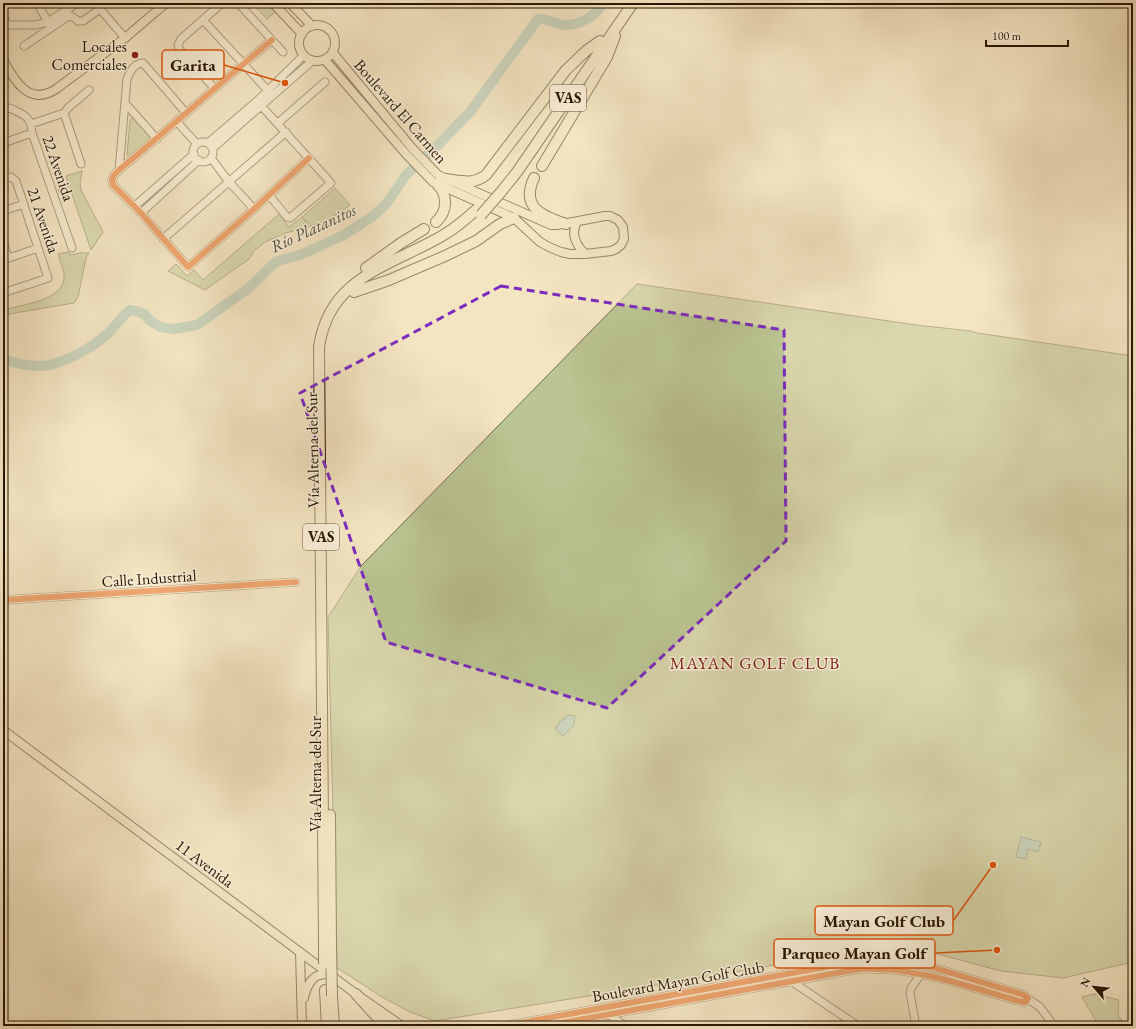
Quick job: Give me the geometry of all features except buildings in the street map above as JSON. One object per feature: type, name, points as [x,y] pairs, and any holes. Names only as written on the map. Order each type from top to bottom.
[{"type":"highway","name":"Vía Alterna del Sur","points":[[499,190],[512,168],[626,3]]},
{"type":"highway","name":"Vía Alterna del Sur","points":[[327,946],[325,348],[329,331],[336,314],[354,292],[381,273],[446,241],[478,212],[517,172],[633,3]]},
{"type":"highway","points":[[542,166],[607,57],[614,41],[617,27]]},
{"type":"highway","points":[[436,222],[443,214],[446,201],[441,182],[470,182],[479,180],[486,175],[566,70],[586,50],[600,40]]},
{"type":"highway","points":[[534,178],[530,186],[530,195],[536,210],[548,218],[566,224]]},
{"type":"highway","name":"Vía Alterna del Sur","points":[[335,1026],[330,995],[327,946],[319,347],[321,336],[327,320],[337,302],[362,277],[442,236],[478,212]]},
{"type":"highway","points":[[354,292],[389,280],[445,256],[476,241],[500,224],[514,218]]},
{"type":"highway","points":[[321,336],[323,322],[327,313],[337,295],[347,284],[401,242],[424,229]]},
{"type":"highway","points":[[356,994],[375,1015],[389,1022]]},
{"type":"highway","name":"Vía Alterna del Sur","points":[[326,1026],[326,1014],[330,995]]},
{"type":"main road","points":[[3,60],[13,78],[20,86],[33,94],[44,95],[56,89],[125,38],[166,3]]},
{"type":"main road","points":[[273,3],[302,34]]},
{"type":"main road","points":[[290,3],[312,26]]},
{"type":"main road","points":[[312,26],[323,26],[332,32],[336,42],[333,53],[325,60],[312,60],[304,56],[300,48],[300,38],[302,34],[312,26]]},
{"type":"main road","name":"Boulevard El Carmen","points":[[325,60],[409,151],[438,175],[441,182],[514,218],[536,239],[549,247],[570,254],[585,254],[610,251],[621,245],[625,233],[623,227],[618,220],[610,216],[557,226],[551,225],[441,182],[428,178],[409,151],[333,53]]},
{"type":"main road","points":[[577,222],[574,230],[575,240],[585,254]]},
{"type":"main road","name":"11 Avenida","points":[[3,730],[356,994]]},
{"type":"main road","points":[[300,952],[302,1026]]},
{"type":"main road","points":[[302,1008],[306,988],[312,980],[321,974],[332,976]]},
{"type":"main road","points":[[389,1022],[402,1026]]},
{"type":"street","points":[[37,3],[48,22]]},
{"type":"street","points":[[3,16],[8,25],[35,25],[48,22],[76,3]]},
{"type":"street","points":[[214,88],[178,47],[181,39],[222,3]]},
{"type":"street","points":[[238,3],[283,52]]},
{"type":"street","points":[[24,46],[70,16],[78,21],[83,21],[99,6],[125,38]]},
{"type":"street","points":[[203,20],[270,93]]},
{"type":"street","points":[[272,40],[119,170],[114,175],[112,180],[113,184],[135,206],[188,267],[254,209],[308,158]]},
{"type":"street","points":[[210,145],[270,93],[287,72],[304,56]]},
{"type":"street","points":[[270,93],[292,79],[312,60]]},
{"type":"street","points":[[119,170],[127,79],[130,70],[139,63],[143,63],[186,113]]},
{"type":"street","points":[[287,72],[292,79]]},
{"type":"street","points":[[278,123],[325,82]]},
{"type":"street","points":[[32,124],[64,113],[68,106],[89,90]]},
{"type":"street","points":[[125,102],[157,139]]},
{"type":"street","points":[[259,103],[331,183],[290,218],[287,217],[269,195]]},
{"type":"street","name":"22 Avenida","points":[[7,109],[29,118],[32,124],[32,133],[72,248]]},
{"type":"street","points":[[64,113],[81,164]]},
{"type":"street","points":[[177,122],[197,144]]},
{"type":"street","points":[[163,238],[286,132]]},
{"type":"street","points":[[3,143],[32,133]]},
{"type":"street","points":[[201,142],[210,145],[213,153],[211,158],[204,162],[195,158],[194,148],[197,144],[201,142]]},
{"type":"street","points":[[135,206],[194,154]]},
{"type":"street","points":[[211,158],[229,182],[254,209]]},
{"type":"street","points":[[141,213],[199,160]]},
{"type":"street","name":"21 Avenida","points":[[3,293],[48,278],[14,178],[5,178]]},
{"type":"street","points":[[3,211],[24,204]]},
{"type":"street","points":[[3,241],[6,259],[38,248]]},
{"type":"street","name":"Calle Industrial","points":[[3,600],[296,582]]},
{"type":"street","name":"Boulevard Mayan Golf Club","points":[[504,1026],[857,961],[899,961],[925,965],[1024,995],[1028,1000],[1022,1002],[921,974],[878,968],[858,970],[545,1026]]},
{"type":"street","points":[[916,1026],[910,994],[911,988],[921,974]]},
{"type":"street","points":[[792,982],[858,1026]]},
{"type":"street","points":[[1028,1000],[1040,1007],[1054,1026]]},
{"type":"street","points":[[609,1014],[625,1026]]},
{"type":"highlighted area","points":[[501,286],[784,330],[786,541],[607,708],[386,642],[300,393]]},
{"type":"green space","points":[[252,3],[270,3],[277,10],[267,19]]},
{"type":"green space","points":[[134,116],[152,139],[130,158],[127,155],[130,120]]},
{"type":"green space","points":[[82,171],[80,183],[81,190],[103,232],[91,250],[71,191],[60,194],[58,189],[69,185],[66,176]]},
{"type":"green space","points":[[335,188],[350,205],[324,222],[286,233],[265,242],[254,251],[249,259],[205,290],[168,271],[176,264],[187,276],[194,270],[203,280],[279,214],[289,227]]},
{"type":"green space","points":[[69,252],[70,255],[89,253],[86,258],[78,297],[74,303],[3,315],[3,310],[39,301],[56,292],[64,279],[58,254]]},
{"type":"green space","name":"MAYAN GOLF CLUB","points":[[637,284],[916,325],[971,331],[1133,356],[1133,962],[1063,978],[1001,971],[919,949],[878,944],[754,969],[435,1021],[410,1012],[382,997],[337,968],[328,617],[361,566]]},
{"type":"green space","points":[[1094,994],[1119,1000],[1119,1016],[1124,1022],[1133,1024],[1133,1026],[1099,1026],[1082,997]]},
{"type":"water","points":[[568,715],[575,716],[574,725],[563,736],[555,729],[560,721]]},
{"type":"water","points":[[1021,837],[1041,842],[1038,852],[1028,849],[1026,859],[1016,857]]},
{"type":"waterway","name":"Río Platanitos","points":[[3,360],[24,365],[37,366],[45,366],[63,361],[81,352],[108,334],[130,310],[144,314],[149,320],[160,327],[173,329],[197,325],[249,288],[278,261],[300,255],[344,235],[373,216],[387,203],[406,175],[470,112],[538,19],[565,25],[578,23],[590,17],[600,8],[603,3]]},
{"type":"cycle path","points":[[272,40],[119,170],[114,175],[112,180],[113,185],[141,213],[188,267],[309,158]]},
{"type":"cycle path","points":[[3,600],[296,582]]},
{"type":"cycle path","points":[[504,1026],[857,961],[899,961],[925,965],[1024,995],[1028,998],[1026,1002],[1022,1002],[962,984],[921,974],[880,969],[859,969],[545,1026]]},
{"type":"place","name":"Locales Comerciales","points":[[135,55]]},
{"type":"place","name":"Garita","points":[[285,83]]},
{"type":"place","name":"Mayan Golf Club","points":[[993,865]]},
{"type":"place","name":"Parqueo Mayan Golf","points":[[997,950]]},
{"type":"district","name":"MAYAN GOLF CLUB","points":[[755,663]]}]
